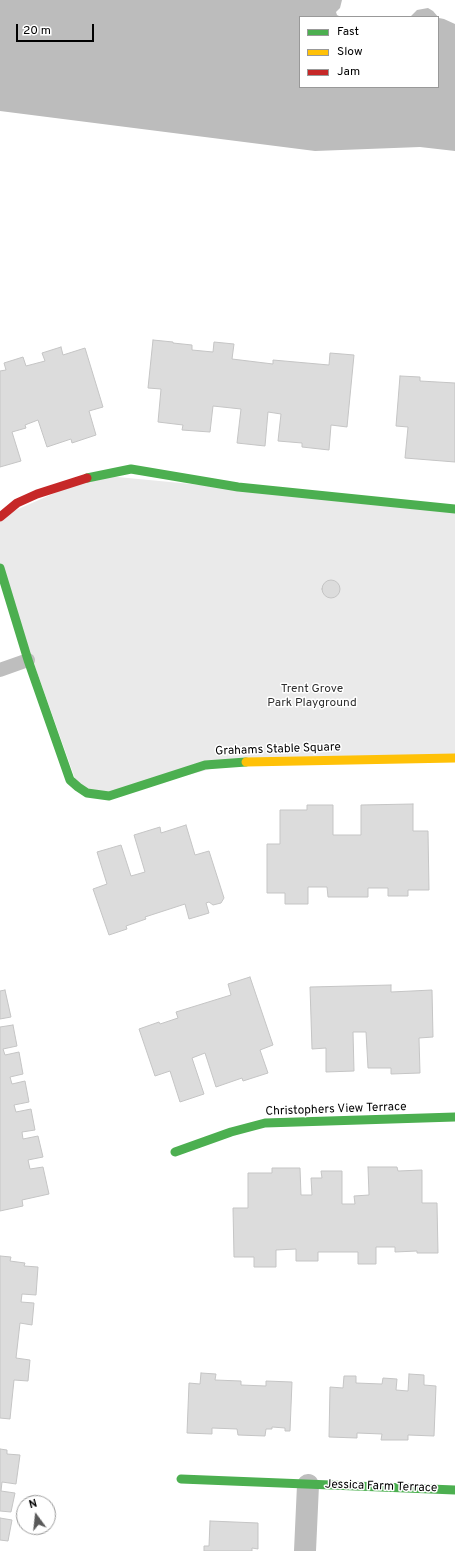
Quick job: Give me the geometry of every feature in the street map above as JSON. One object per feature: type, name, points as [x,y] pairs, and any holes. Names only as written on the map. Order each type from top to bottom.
[{"type":"street","points":[[0,517],[17,504],[37,494],[96,475],[131,469],[238,486],[455,509]]},
{"type":"street","name":"Grahams Stable Square","points":[[0,568],[28,660],[70,780],[87,793],[110,796],[204,765],[230,762],[455,758]]},
{"type":"street","name":"Christophers View Terrace","points":[[175,1152],[231,1132],[265,1123],[455,1117]]},
{"type":"street","name":"Jessica Farm Terrace","points":[[180,1479],[455,1490]]},
{"type":"street","name":"Jessica Farm Terrace","points":[[305,1551],[308,1485]]},
{"type":"lane","points":[[0,670],[28,660]]},
{"type":"green space","name":"Trent Grove Park Playground","points":[[96,475],[455,509],[455,758],[237,762],[109,796],[78,787],[0,568],[0,517]]},
{"type":"shaded area","points":[[0,0],[342,0],[340,8],[336,12],[339,16],[299,16],[299,88],[439,88],[439,18],[455,24],[455,151],[420,147],[315,151],[0,111]]},
{"type":"shaded area","points":[[428,8],[437,16],[411,16],[417,10]]},
{"type":"building","points":[[153,340],[192,345],[192,350],[213,352],[214,342],[234,344],[232,359],[273,364],[273,360],[329,365],[330,353],[354,355],[347,427],[331,425],[329,450],[302,447],[302,443],[278,441],[281,414],[268,412],[265,446],[237,443],[241,409],[213,406],[210,432],[182,430],[183,425],[158,422],[161,389],[148,388]]},
{"type":"building","points":[[61,347],[63,355],[85,348],[103,407],[89,411],[96,435],[72,443],[71,439],[47,447],[38,420],[25,425],[26,428],[12,432],[21,461],[0,467],[0,371],[6,370],[4,363],[23,357],[26,366],[45,361],[42,353]]},
{"type":"building","points":[[400,376],[420,377],[420,381],[455,383],[455,462],[405,458],[408,427],[396,426]]},
{"type":"building","points":[[331,580],[337,583],[340,589],[337,595],[331,598],[325,595],[322,589],[325,583]]},
{"type":"building","points":[[413,804],[413,831],[428,831],[429,890],[408,890],[408,896],[388,896],[388,888],[368,888],[368,897],[328,897],[327,887],[308,887],[308,904],[285,904],[285,893],[267,893],[267,844],[280,844],[280,810],[307,810],[307,805],[333,805],[333,835],[361,835],[361,805]]},
{"type":"building","points":[[186,825],[195,855],[209,851],[224,898],[221,903],[213,905],[209,902],[206,903],[209,913],[189,919],[185,904],[145,917],[146,919],[126,926],[127,929],[109,935],[93,889],[107,884],[97,852],[121,845],[131,876],[145,872],[134,835],[160,827],[161,833]]},
{"type":"building","points":[[250,977],[273,1045],[260,1050],[268,1073],[243,1081],[242,1078],[216,1087],[205,1053],[192,1058],[204,1094],[180,1102],[170,1071],[155,1076],[139,1029],[159,1022],[160,1024],[178,1018],[176,1012],[231,995],[228,984]]},
{"type":"building","points":[[391,985],[391,992],[432,990],[433,1037],[419,1038],[420,1073],[391,1074],[391,1068],[368,1068],[366,1032],[353,1032],[354,1071],[326,1072],[326,1048],[312,1049],[310,987]]},
{"type":"building","points":[[5,990],[11,1017],[0,1019],[0,991]]},
{"type":"building","points":[[13,1025],[17,1046],[3,1049],[5,1055],[19,1052],[23,1074],[10,1077],[12,1084],[25,1081],[29,1102],[14,1105],[16,1112],[31,1109],[35,1130],[22,1132],[23,1139],[38,1136],[43,1157],[28,1160],[30,1169],[43,1167],[49,1194],[22,1200],[23,1206],[0,1211],[0,1027]]},
{"type":"building","points":[[368,1167],[397,1167],[398,1171],[422,1170],[422,1203],[437,1203],[438,1253],[417,1253],[417,1251],[395,1252],[395,1247],[376,1247],[376,1264],[358,1264],[358,1252],[318,1252],[318,1261],[296,1261],[296,1249],[276,1250],[276,1267],[254,1267],[254,1257],[234,1257],[233,1208],[248,1208],[248,1173],[272,1173],[272,1168],[300,1168],[301,1195],[312,1195],[311,1178],[322,1178],[321,1171],[342,1171],[342,1204],[355,1204],[354,1196],[369,1195]]},
{"type":"building","points":[[0,1256],[11,1257],[10,1261],[25,1263],[24,1266],[38,1267],[36,1295],[22,1294],[21,1302],[34,1303],[32,1325],[20,1323],[16,1358],[30,1360],[28,1381],[14,1380],[10,1419],[0,1418]]},
{"type":"building","points":[[201,1373],[216,1374],[215,1380],[241,1381],[241,1385],[266,1386],[266,1381],[292,1382],[290,1431],[285,1431],[285,1428],[272,1427],[272,1429],[266,1429],[265,1436],[238,1435],[237,1429],[212,1428],[212,1434],[187,1433],[189,1383],[200,1384]]},
{"type":"building","points":[[409,1374],[424,1375],[424,1385],[436,1386],[434,1436],[408,1435],[408,1440],[381,1440],[382,1434],[357,1433],[357,1438],[329,1437],[330,1387],[343,1388],[344,1376],[356,1376],[356,1383],[382,1384],[383,1378],[397,1379],[396,1390],[408,1391]]},
{"type":"building","points":[[0,1449],[7,1450],[7,1454],[20,1455],[16,1484],[2,1482],[1,1491],[15,1493],[11,1512],[0,1511]]},
{"type":"building","points":[[0,1518],[12,1520],[8,1541],[0,1540]]},
{"type":"building","points":[[210,1521],[258,1523],[258,1549],[252,1548],[252,1551],[204,1551],[204,1546],[209,1546]]},
{"type":"traffic: fast","points":[[87,478],[131,469],[238,487],[455,509]]},
{"type":"traffic: fast","points":[[0,568],[28,660],[70,780],[78,787],[87,793],[109,796],[205,765],[246,762]]},
{"type":"traffic: fast","points":[[175,1152],[231,1132],[265,1123],[455,1117]]},
{"type":"traffic: fast","points":[[181,1479],[455,1490]]},
{"type":"traffic: slow","points":[[246,762],[455,758]]},
{"type":"traffic: jam","points":[[0,517],[17,503],[37,494],[87,478]]}]
